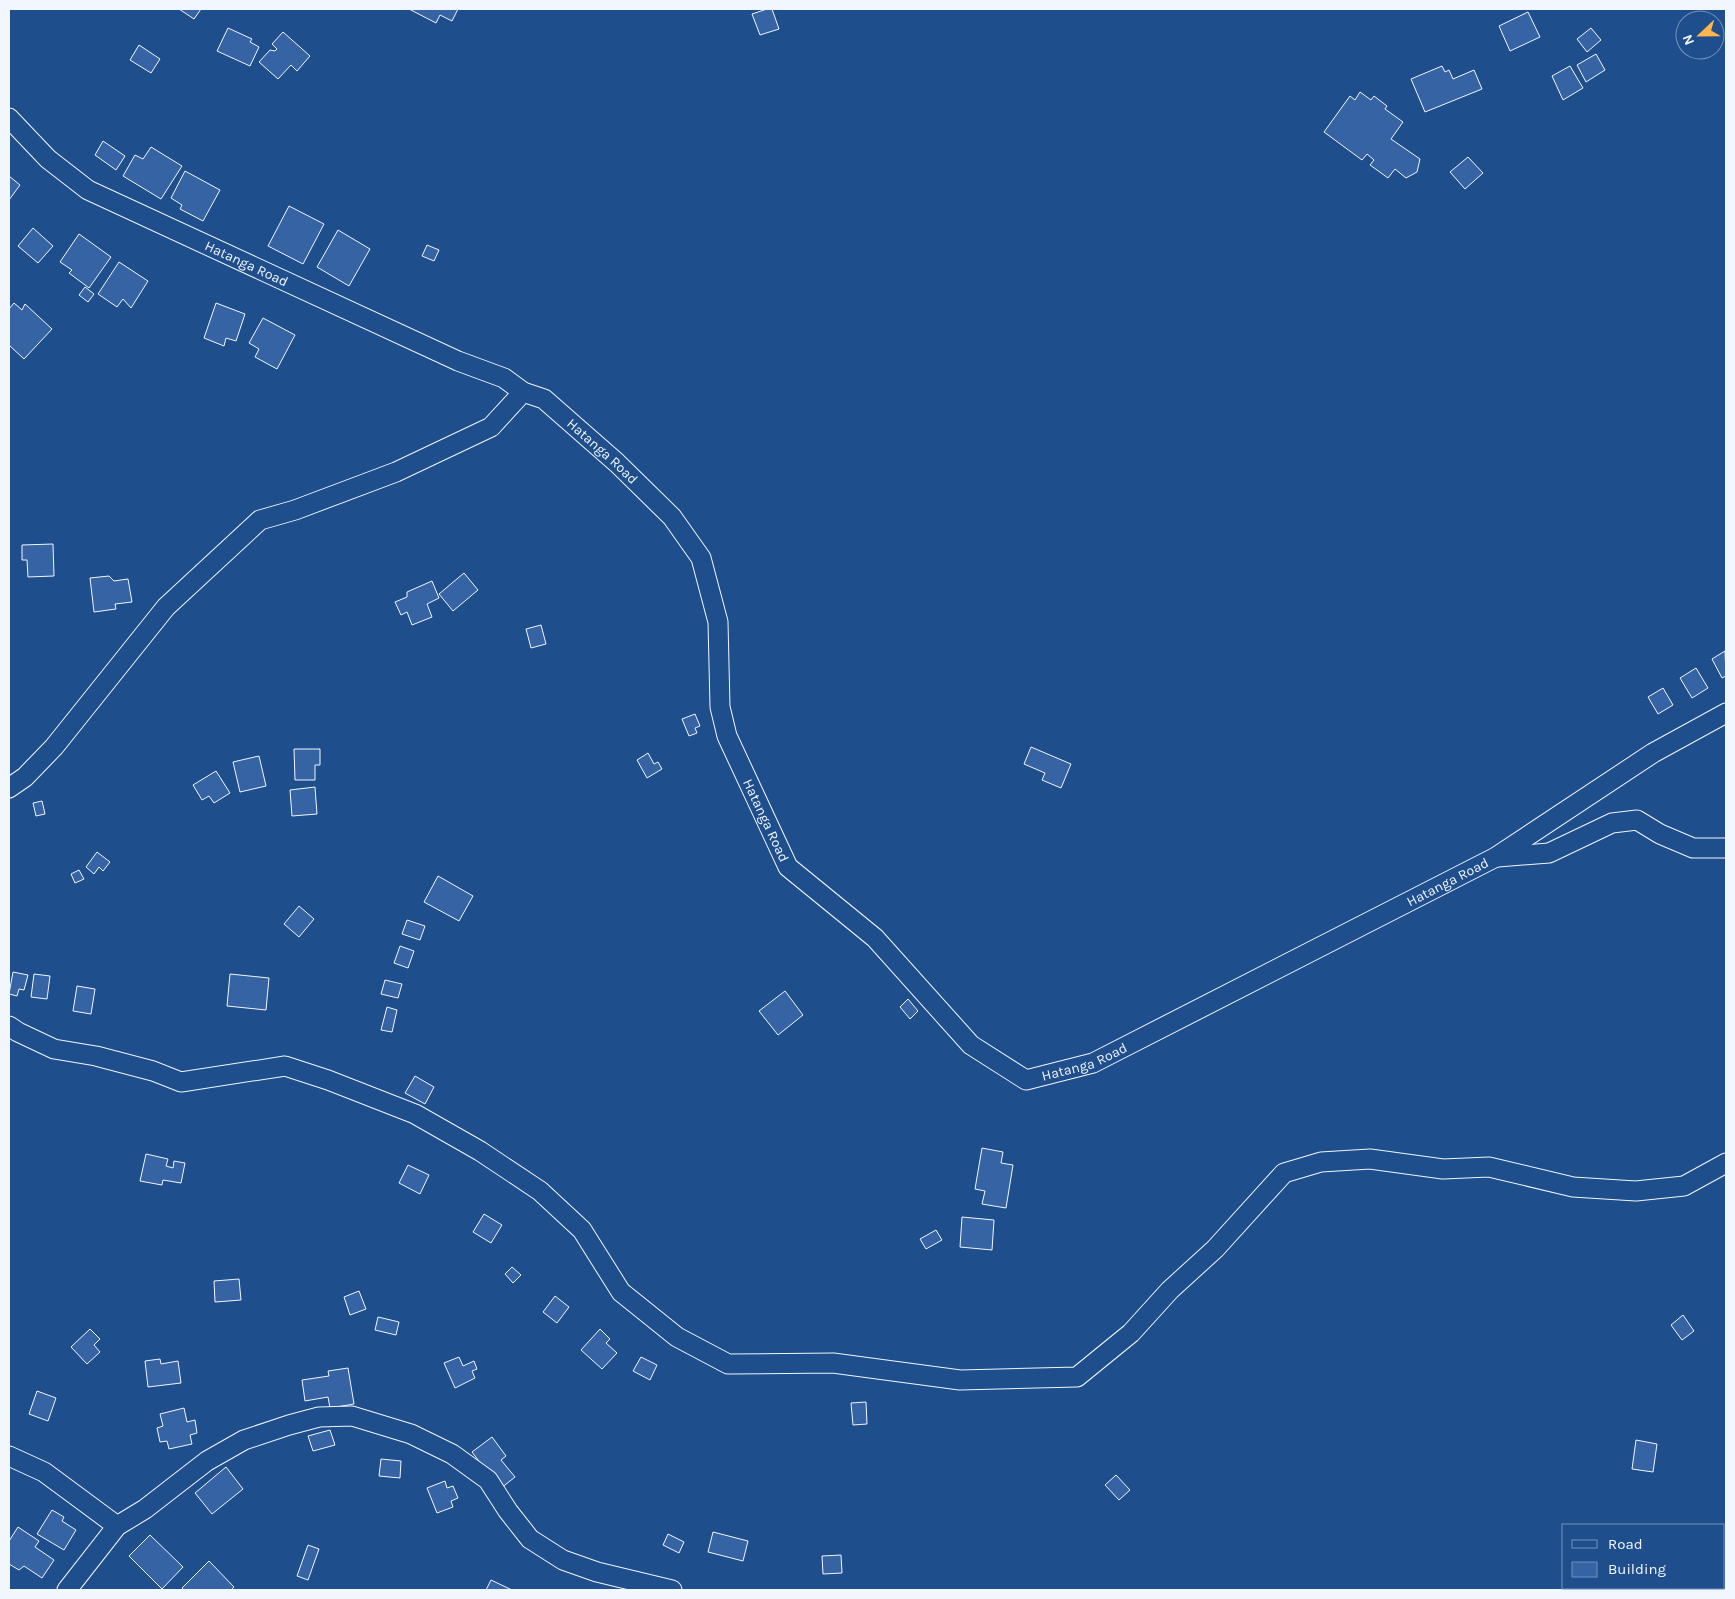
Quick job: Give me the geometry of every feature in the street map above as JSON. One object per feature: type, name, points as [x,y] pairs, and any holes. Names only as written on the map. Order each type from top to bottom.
[{"type":"street","name":"Hatanga Road","points":[[9,118],[48,159],[88,190],[441,353],[504,378],[523,392],[544,398],[618,463],[672,517],[701,558],[718,622],[720,707],[727,736],[788,867],[875,938],[971,1045],[1026,1080],[1093,1062],[1496,857],[1653,753],[1726,713]]},
{"type":"street","points":[[9,788],[54,747],[166,607],[260,520],[295,510],[396,472],[491,427],[523,392]]},
{"type":"street","points":[[1496,857],[1549,853],[1612,823],[1636,820],[1660,834],[1693,848],[1726,848]]},
{"type":"street","points":[[9,1026],[54,1049],[96,1056],[181,1082],[285,1066],[328,1080],[415,1114],[480,1151],[540,1190],[582,1230],[621,1292],[677,1337],[728,1364],[833,1363],[960,1380],[1077,1378],[1131,1333],[1170,1290],[1215,1249],[1284,1173],[1320,1162],[1370,1159],[1443,1169],[1489,1167],[1573,1187],[1636,1191],[1684,1186],[1726,1163]]},
{"type":"street","points":[[67,1590],[118,1526],[145,1509],[207,1462],[244,1440],[318,1417],[352,1416],[411,1434],[452,1454],[488,1480],[508,1511],[530,1539],[563,1560],[597,1572],[672,1590]]},
{"type":"street","points":[[9,1456],[44,1472],[118,1526]]},
{"type":"building","points":[[179,9],[201,9],[194,19]]},
{"type":"building","points":[[409,9],[458,9],[452,21],[440,15],[436,23]]},
{"type":"building","points":[[772,9],[779,29],[760,35],[752,14]]},
{"type":"building","points":[[1528,12],[1540,37],[1510,51],[1499,26]]},
{"type":"building","points":[[228,28],[252,39],[250,42],[259,47],[250,66],[217,51]]},
{"type":"building","points":[[1591,28],[1601,40],[1587,52],[1577,39]]},
{"type":"building","points":[[283,32],[310,56],[297,71],[291,65],[278,79],[259,62],[270,50],[275,51],[277,49],[272,44]]},
{"type":"building","points":[[139,45],[160,59],[151,73],[130,60]]},
{"type":"building","points":[[1596,54],[1605,70],[1586,82],[1577,65]]},
{"type":"building","points":[[1442,66],[1445,72],[1449,70],[1453,79],[1474,70],[1482,89],[1425,112],[1411,79]]},
{"type":"building","points":[[1570,66],[1583,88],[1563,100],[1552,76]]},
{"type":"building","points":[[1360,92],[1371,100],[1374,96],[1387,106],[1385,109],[1403,122],[1391,139],[1420,159],[1417,172],[1406,178],[1395,169],[1388,178],[1370,165],[1374,160],[1367,154],[1362,160],[1324,132],[1350,96],[1355,100]]},
{"type":"building","points":[[103,141],[125,156],[116,170],[95,155]]},
{"type":"building","points":[[151,147],[182,166],[161,199],[123,176],[135,155],[143,159]]},
{"type":"building","points":[[1468,157],[1483,173],[1465,189],[1450,172]]},
{"type":"building","points":[[185,171],[220,190],[203,221],[180,209],[182,205],[171,198]]},
{"type":"building","points":[[9,176],[20,185],[9,200]]},
{"type":"building","points":[[289,206],[324,224],[303,264],[268,246]]},
{"type":"building","points":[[33,228],[53,246],[38,263],[18,246]]},
{"type":"building","points":[[338,230],[370,249],[349,286],[317,267]]},
{"type":"building","points":[[79,234],[111,257],[89,288],[69,273],[72,270],[60,262]]},
{"type":"building","points":[[427,245],[439,250],[434,261],[422,256]]},
{"type":"building","points":[[119,262],[148,281],[131,308],[123,299],[117,307],[98,294]]},
{"type":"building","points":[[85,287],[94,294],[88,302],[79,295]]},
{"type":"building","points":[[14,303],[22,310],[25,304],[52,329],[24,359],[9,345],[9,309]]},
{"type":"building","points":[[216,303],[245,314],[236,341],[226,338],[224,346],[204,338]]},
{"type":"building","points":[[263,318],[295,335],[277,369],[255,357],[259,349],[249,343]]},
{"type":"building","points":[[53,544],[54,576],[28,577],[27,560],[22,560],[22,545]]},
{"type":"building","points":[[464,573],[478,590],[453,611],[439,594]]},
{"type":"building","points":[[109,576],[114,581],[128,579],[132,602],[115,604],[116,609],[94,612],[90,578]]},
{"type":"building","points":[[432,581],[439,598],[427,604],[432,617],[412,625],[407,612],[401,615],[395,602],[407,597],[407,592]]},
{"type":"building","points":[[541,625],[546,644],[531,648],[526,629]]},
{"type":"building","points":[[1725,651],[1726,676],[1722,678],[1712,659]]},
{"type":"building","points":[[1696,668],[1708,688],[1692,698],[1680,678]]},
{"type":"building","points":[[1663,688],[1673,705],[1658,714],[1648,697]]},
{"type":"building","points":[[695,714],[700,726],[695,728],[697,733],[689,736],[682,719]]},
{"type":"building","points":[[1031,747],[1071,764],[1061,788],[1042,780],[1045,773],[1024,764]]},
{"type":"building","points":[[294,749],[320,749],[320,765],[315,765],[315,780],[295,780]]},
{"type":"building","points":[[648,753],[654,764],[658,762],[662,769],[647,778],[637,760]]},
{"type":"building","points":[[259,756],[266,786],[240,792],[233,762]]},
{"type":"building","points":[[216,771],[230,793],[214,803],[209,796],[202,800],[193,785]]},
{"type":"building","points":[[315,787],[317,814],[292,816],[290,790]]},
{"type":"building","points":[[42,801],[45,814],[36,816],[33,803]]},
{"type":"building","points":[[97,852],[110,862],[103,871],[99,867],[94,874],[86,867]]},
{"type":"building","points":[[79,870],[84,879],[75,883],[71,874]]},
{"type":"building","points":[[438,876],[473,896],[459,921],[424,902]]},
{"type":"building","points":[[299,906],[314,919],[299,937],[284,924]]},
{"type":"building","points":[[407,920],[425,926],[420,940],[402,934]]},
{"type":"building","points":[[400,946],[414,951],[408,968],[394,963]]},
{"type":"building","points":[[13,972],[28,975],[24,990],[19,989],[17,996],[9,994]]},
{"type":"building","points":[[34,974],[50,976],[47,999],[31,997]]},
{"type":"building","points":[[230,974],[269,978],[266,1010],[227,1006]]},
{"type":"building","points":[[385,980],[402,984],[398,998],[381,994]]},
{"type":"building","points":[[77,986],[95,989],[91,1014],[73,1011]]},
{"type":"building","points":[[785,991],[803,1015],[778,1035],[759,1011]]},
{"type":"building","points":[[908,999],[918,1011],[910,1019],[900,1007]]},
{"type":"building","points":[[387,1007],[397,1010],[392,1032],[381,1030]]},
{"type":"building","points":[[415,1076],[434,1087],[425,1104],[405,1093]]},
{"type":"building","points":[[982,1148],[1003,1152],[1001,1163],[1013,1165],[1006,1208],[982,1204],[985,1191],[975,1189]]},
{"type":"building","points":[[146,1154],[168,1159],[166,1166],[173,1168],[174,1161],[185,1163],[181,1183],[163,1180],[162,1185],[140,1181]]},
{"type":"building","points":[[408,1165],[429,1175],[420,1194],[399,1183]]},
{"type":"building","points":[[484,1214],[502,1225],[491,1243],[473,1232]]},
{"type":"building","points":[[962,1217],[994,1220],[992,1250],[960,1247]]},
{"type":"building","points":[[936,1230],[942,1240],[926,1249],[920,1239]]},
{"type":"building","points":[[512,1267],[521,1275],[513,1283],[505,1274]]},
{"type":"building","points":[[239,1279],[241,1300],[215,1302],[214,1281]]},
{"type":"building","points":[[359,1291],[366,1309],[350,1315],[344,1297]]},
{"type":"building","points":[[555,1296],[569,1307],[557,1323],[543,1312]]},
{"type":"building","points":[[1683,1315],[1694,1331],[1682,1340],[1671,1325]]},
{"type":"building","points":[[378,1317],[399,1322],[396,1335],[375,1330]]},
{"type":"building","points":[[90,1329],[100,1339],[94,1345],[100,1352],[87,1364],[71,1347]]},
{"type":"building","points":[[600,1329],[610,1339],[606,1343],[617,1353],[602,1369],[581,1350]]},
{"type":"building","points":[[459,1357],[463,1366],[474,1361],[477,1369],[472,1371],[475,1378],[455,1388],[444,1363]]},
{"type":"building","points":[[641,1357],[657,1365],[650,1380],[633,1371]]},
{"type":"building","points":[[160,1359],[161,1364],[178,1361],[181,1383],[148,1387],[145,1361]]},
{"type":"building","points":[[348,1368],[354,1404],[330,1408],[328,1397],[305,1401],[302,1380],[329,1376],[328,1371]]},
{"type":"building","points":[[37,1391],[56,1398],[48,1421],[29,1414]]},
{"type":"building","points":[[866,1402],[867,1424],[853,1425],[851,1403]]},
{"type":"building","points":[[184,1408],[187,1422],[195,1420],[197,1433],[190,1435],[192,1444],[169,1449],[167,1441],[160,1442],[157,1428],[163,1426],[160,1414]]},
{"type":"building","points":[[330,1430],[335,1445],[313,1451],[308,1436]]},
{"type":"building","points":[[492,1437],[506,1456],[501,1460],[515,1477],[500,1489],[472,1452]]},
{"type":"building","points":[[1636,1440],[1657,1444],[1653,1472],[1632,1469]]},
{"type":"building","points":[[381,1459],[401,1461],[400,1478],[379,1476]]},
{"type":"building","points":[[226,1467],[243,1489],[212,1514],[195,1493]]},
{"type":"building","points":[[1116,1475],[1130,1490],[1119,1500],[1105,1485]]},
{"type":"building","points":[[445,1481],[447,1488],[453,1486],[458,1498],[451,1501],[453,1507],[437,1513],[427,1488]]},
{"type":"building","points":[[52,1510],[64,1517],[62,1521],[76,1530],[64,1550],[37,1534]]},
{"type":"building","points":[[18,1527],[39,1541],[35,1547],[54,1560],[42,1578],[24,1566],[19,1570],[9,1564],[9,1541]]},
{"type":"building","points":[[713,1532],[748,1541],[743,1561],[708,1552]]},
{"type":"building","points":[[668,1534],[684,1542],[679,1553],[663,1545]]},
{"type":"building","points":[[150,1535],[183,1567],[162,1589],[129,1556]]},
{"type":"building","points":[[308,1545],[319,1549],[308,1580],[297,1576]]},
{"type":"building","points":[[841,1555],[842,1573],[823,1574],[822,1556]]},
{"type":"building","points":[[209,1561],[234,1587],[231,1590],[184,1590],[182,1588]]},
{"type":"building","points":[[491,1580],[512,1590],[486,1590]]}]
